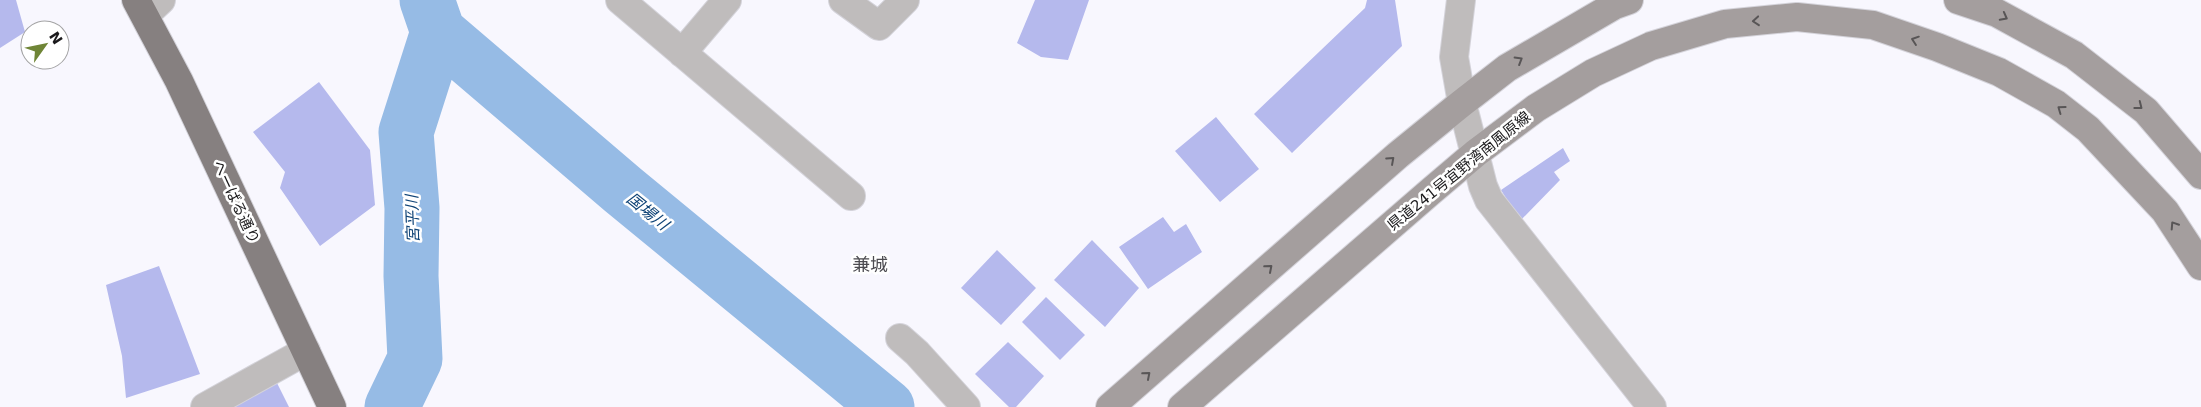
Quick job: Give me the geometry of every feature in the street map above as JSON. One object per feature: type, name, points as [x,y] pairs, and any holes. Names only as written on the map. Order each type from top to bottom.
[{"type":"highway","name":"へーばる通り","points":[[147,5],[179,81],[332,407]]},
{"type":"main road","points":[[1110,407],[1398,155],[1462,103],[1507,68],[1615,5],[1629,0]]},
{"type":"main road","points":[[1958,0],[1998,13],[2074,55],[2146,111],[2201,175]]},
{"type":"main road","name":"県道241号宜野湾南風原線","points":[[1182,407],[1476,154],[1536,108],[1593,74],[1650,46],[1725,24],[1797,18],[1872,25],[1938,47],[1999,72],[2056,104],[2088,129],[2165,211],[2201,266]]},
{"type":"street","points":[[620,0],[851,196]]},
{"type":"street","points":[[682,53],[727,0]]},
{"type":"street","points":[[843,0],[879,26],[905,0]]},
{"type":"street","points":[[1461,0],[1454,57],[1462,103],[1483,186],[1489,200],[1652,407]]},
{"type":"street","points":[[900,338],[917,353],[966,407]]},
{"type":"street","points":[[205,407],[306,352]]},
{"type":"building","points":[[0,0],[16,0],[22,20],[20,20],[20,35],[0,48]]},
{"type":"building","points":[[1035,0],[1089,0],[1068,60],[1041,57],[1017,43]]},
{"type":"building","points":[[1367,0],[1395,0],[1402,46],[1292,153],[1254,114],[1365,8]]},
{"type":"building","points":[[319,82],[370,150],[375,205],[320,246],[280,188],[285,172],[253,132]]},
{"type":"building","points":[[1216,117],[1259,169],[1220,202],[1175,151]]},
{"type":"building","points":[[1563,148],[1570,161],[1554,172],[1560,180],[1520,221],[1501,190]]},
{"type":"building","points":[[1163,217],[1174,232],[1186,224],[1202,252],[1148,289],[1119,247]]},
{"type":"building","points":[[1092,240],[1139,288],[1105,327],[1054,280]]},
{"type":"building","points":[[997,250],[1036,288],[1001,325],[961,288]]},
{"type":"building","points":[[159,266],[200,374],[126,398],[122,356],[106,285]]},
{"type":"building","points":[[1046,297],[1085,335],[1060,360],[1022,322]]},
{"type":"building","points":[[1008,342],[1044,376],[1016,407],[1009,407],[975,374]]},
{"type":"building","points":[[275,379],[289,407],[233,407]]},
{"type":"waterway","name":"国場川","points":[[427,0],[438,32],[623,190],[887,407]]},
{"type":"waterway","name":"宮平川","points":[[392,407],[415,359],[411,276],[412,208],[406,132],[438,32]]},
{"type":"district","name":"兼城","points":[[870,265]]}]
